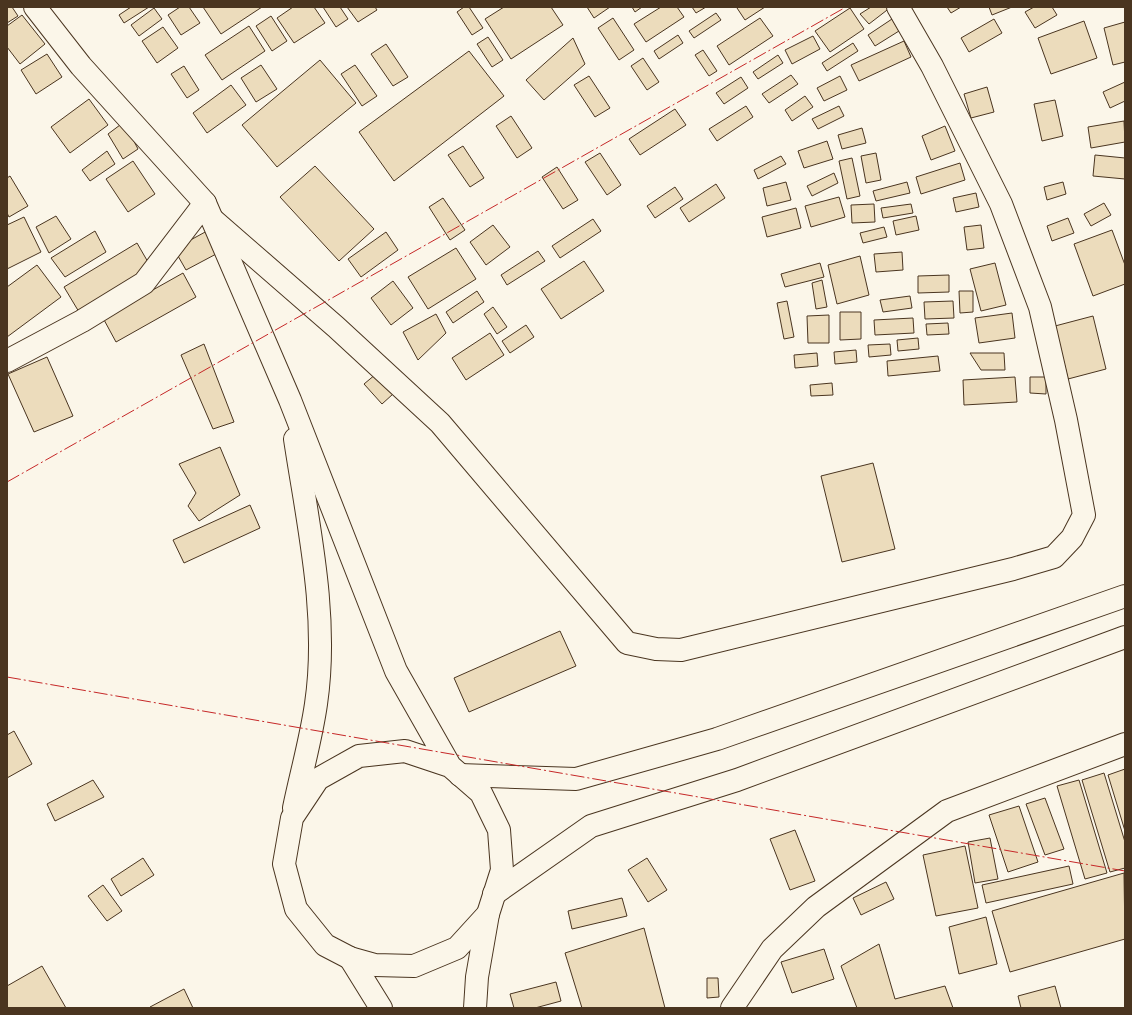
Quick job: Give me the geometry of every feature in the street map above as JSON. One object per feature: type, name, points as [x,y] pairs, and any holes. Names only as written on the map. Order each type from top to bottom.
[{"type":"main road","points":[[34,7],[81,66],[209,211],[440,423],[627,643],[656,649],[681,650],[1013,570],[1054,556],[1072,538],[1084,515],[1066,420],[1040,307],[1001,204],[932,66],[898,7]]},
{"type":"main road","points":[[7,361],[82,321],[144,283],[209,211]]},
{"type":"main road","points":[[209,211],[290,400],[396,671],[455,771],[480,793],[499,830],[502,870],[491,904],[477,976],[474,1008]]},
{"type":"main road","points":[[290,400],[317,585],[320,648],[316,704],[284,864],[296,909],[325,945],[350,958],[375,965],[414,966],[457,948],[491,904],[591,826],[737,780],[1125,637]]},
{"type":"main road","points":[[292,818],[318,780],[359,756],[405,751],[455,771],[576,779],[717,739],[1125,596]]},
{"type":"main road","points":[[732,1008],[772,949],[816,906],[947,811],[1125,744]]},
{"type":"main road","points":[[350,958],[381,1008]]},
{"type":"building","points":[[7,7],[12,7],[18,16],[7,23]]},
{"type":"building","points":[[131,7],[149,7],[124,23],[119,15]]},
{"type":"building","points":[[180,7],[189,7],[200,23],[181,35],[168,15]]},
{"type":"building","points":[[203,7],[262,7],[221,34]]},
{"type":"building","points":[[293,7],[314,7],[325,23],[294,43],[277,18]]},
{"type":"building","points":[[323,7],[340,7],[348,19],[336,27]]},
{"type":"building","points":[[347,7],[375,7],[377,10],[358,22]]},
{"type":"building","points":[[464,7],[469,7],[483,28],[472,35],[457,12]]},
{"type":"building","points":[[504,7],[551,7],[563,25],[511,59],[485,19]]},
{"type":"building","points":[[587,7],[610,7],[594,18]]},
{"type":"building","points":[[632,7],[642,7],[635,12]]},
{"type":"building","points":[[661,7],[677,7],[684,17],[646,42],[634,24]]},
{"type":"building","points":[[692,7],[706,7],[696,13]]},
{"type":"building","points":[[765,7],[745,20],[737,8]]},
{"type":"building","points":[[871,7],[891,7],[869,24],[860,14]]},
{"type":"building","points":[[947,7],[961,7],[951,13]]},
{"type":"building","points":[[989,7],[1012,7],[992,15]]},
{"type":"building","points":[[1034,7],[1052,7],[1057,15],[1035,28],[1025,12]]},
{"type":"building","points":[[154,8],[162,19],[139,36],[131,25]]},
{"type":"building","points":[[850,8],[864,29],[830,52],[815,31]]},
{"type":"building","points":[[716,13],[721,20],[694,38],[689,31]]},
{"type":"building","points":[[22,15],[45,44],[20,64],[7,47],[7,26]]},
{"type":"building","points":[[271,16],[287,41],[272,51],[256,26]]},
{"type":"building","points":[[613,18],[634,50],[619,60],[598,28]]},
{"type":"building","points":[[760,18],[773,36],[729,65],[717,46]]},
{"type":"building","points":[[892,19],[899,31],[875,46],[868,35]]},
{"type":"building","points":[[994,19],[1002,33],[969,52],[961,38]]},
{"type":"building","points":[[1084,21],[1097,58],[1051,74],[1038,38]]},
{"type":"building","points":[[1125,22],[1125,62],[1113,65],[1104,28]]},
{"type":"building","points":[[249,26],[265,51],[222,80],[205,55]]},
{"type":"building","points":[[163,27],[178,48],[157,63],[142,41]]},
{"type":"building","points":[[678,35],[683,43],[659,59],[654,51]]},
{"type":"building","points":[[813,36],[820,49],[792,64],[785,50]]},
{"type":"building","points":[[488,37],[503,60],[492,67],[477,44]]},
{"type":"building","points":[[573,38],[585,64],[544,100],[526,80]]},
{"type":"building","points":[[904,41],[911,57],[859,81],[851,65]]},
{"type":"building","points":[[853,43],[858,51],[827,71],[822,63]]},
{"type":"building","points":[[386,44],[408,77],[393,86],[371,54]]},
{"type":"building","points":[[703,50],[717,71],[709,76],[695,55]]},
{"type":"building","points":[[469,51],[504,96],[394,181],[359,132]]},
{"type":"building","points":[[47,54],[62,77],[36,94],[21,70]]},
{"type":"building","points":[[778,55],[783,63],[758,79],[753,72]]},
{"type":"building","points":[[643,58],[659,82],[647,90],[631,66]]},
{"type":"building","points":[[320,60],[356,103],[277,167],[242,125]]},
{"type":"building","points":[[261,65],[277,89],[256,102],[241,78]]},
{"type":"building","points":[[355,65],[377,96],[362,106],[341,74]]},
{"type":"building","points":[[184,66],[199,90],[187,98],[171,74]]},
{"type":"building","points":[[791,75],[798,84],[769,103],[762,94]]},
{"type":"building","points":[[589,76],[610,108],[595,117],[574,85]]},
{"type":"building","points":[[840,76],[847,90],[824,101],[817,88]]},
{"type":"building","points":[[741,77],[748,88],[724,104],[716,93]]},
{"type":"building","points":[[1125,82],[1125,101],[1110,108],[1103,92]]},
{"type":"building","points":[[231,85],[246,105],[207,133],[193,113]]},
{"type":"building","points":[[987,87],[994,112],[971,118],[964,94]]},
{"type":"building","points":[[805,96],[813,107],[792,121],[785,110]]},
{"type":"building","points":[[89,99],[108,125],[70,153],[51,127]]},
{"type":"building","points":[[1055,100],[1063,136],[1042,141],[1034,104]]},
{"type":"building","points":[[746,106],[753,117],[717,141],[709,129]]},
{"type":"building","points":[[839,106],[844,116],[818,129],[812,119]]},
{"type":"building","points":[[675,109],[686,125],[640,155],[629,139]]},
{"type":"building","points":[[511,116],[532,148],[517,158],[496,126]]},
{"type":"building","points":[[1124,121],[1125,142],[1091,148],[1088,127]]},
{"type":"building","points":[[124,122],[138,149],[123,159],[108,134]]},
{"type":"building","points":[[945,126],[955,151],[931,160],[922,136]]},
{"type":"building","points":[[862,128],[866,143],[842,149],[838,135]]},
{"type":"building","points":[[827,141],[833,159],[804,168],[798,151]]},
{"type":"building","points":[[463,146],[484,178],[470,187],[448,155]]},
{"type":"building","points":[[107,151],[115,164],[90,181],[82,170]]},
{"type":"building","points":[[600,153],[621,185],[607,195],[585,162]]},
{"type":"building","points":[[876,153],[881,180],[866,183],[861,156]]},
{"type":"building","points":[[1095,155],[1125,158],[1125,179],[1093,176]]},
{"type":"building","points":[[781,156],[786,164],[758,179],[754,170]]},
{"type":"building","points":[[852,158],[860,196],[847,199],[839,161]]},
{"type":"building","points":[[133,161],[155,194],[128,212],[106,179]]},
{"type":"building","points":[[960,163],[965,180],[921,194],[916,177]]},
{"type":"building","points":[[315,166],[374,229],[339,261],[280,197]]},
{"type":"building","points":[[557,167],[578,200],[563,209],[542,177]]},
{"type":"building","points":[[834,173],[838,183],[812,196],[807,186]]},
{"type":"building","points":[[10,176],[28,206],[9,217],[7,213],[7,178]]},
{"type":"building","points":[[786,182],[791,200],[767,206],[763,188]]},
{"type":"building","points":[[907,182],[910,193],[876,201],[873,191]]},
{"type":"building","points":[[1063,182],[1066,194],[1047,200],[1044,187]]},
{"type":"building","points":[[716,184],[725,198],[689,222],[680,208]]},
{"type":"building","points":[[675,187],[683,199],[655,218],[647,206]]},
{"type":"building","points":[[976,193],[979,207],[956,212],[953,198]]},
{"type":"building","points":[[839,197],[845,217],[811,227],[805,206]]},
{"type":"building","points":[[443,198],[465,230],[450,240],[429,207]]},
{"type":"building","points":[[1104,203],[1111,215],[1091,226],[1084,214]]},
{"type":"building","points":[[874,204],[875,222],[852,223],[851,205]]},
{"type":"building","points":[[911,204],[913,213],[883,218],[881,208]]},
{"type":"building","points":[[796,208],[801,228],[767,237],[762,217]]},
{"type":"building","points":[[56,216],[71,239],[49,253],[36,227]]},
{"type":"building","points":[[916,216],[919,230],[896,235],[893,221]]},
{"type":"building","points":[[24,217],[41,252],[7,269],[7,225]]},
{"type":"building","points":[[1068,218],[1074,233],[1052,241],[1047,226]]},
{"type":"building","points":[[593,219],[601,231],[560,258],[552,246]]},
{"type":"building","points":[[493,225],[510,247],[486,265],[470,242]]},
{"type":"building","points":[[981,225],[984,248],[967,250],[964,227]]},
{"type":"building","points":[[884,227],[887,237],[863,243],[860,233]]},
{"type":"building","points":[[1112,230],[1125,265],[1125,284],[1093,296],[1074,244]]},
{"type":"building","points":[[95,231],[106,252],[65,277],[51,258]]},
{"type":"building","points":[[207,231],[218,253],[186,270],[174,249]]},
{"type":"building","points":[[386,232],[398,250],[361,277],[348,259]]},
{"type":"building","points":[[137,243],[152,269],[79,312],[64,287]]},
{"type":"building","points":[[456,248],[476,279],[428,309],[408,277]]},
{"type":"building","points":[[538,251],[545,261],[507,285],[501,275]]},
{"type":"building","points":[[902,252],[903,270],[876,272],[874,254]]},
{"type":"building","points":[[860,256],[869,295],[837,304],[828,265]]},
{"type":"building","points":[[584,261],[604,291],[561,319],[541,289]]},
{"type":"building","points":[[820,263],[824,277],[785,287],[781,274]]},
{"type":"building","points":[[995,263],[1006,305],[981,311],[970,269]]},
{"type":"building","points":[[37,265],[61,297],[7,337],[7,287]]},
{"type":"building","points":[[183,273],[196,297],[116,342],[103,318]]},
{"type":"building","points":[[949,275],[949,292],[918,293],[918,276]]},
{"type":"building","points":[[822,280],[827,307],[816,309],[812,283]]},
{"type":"building","points":[[393,281],[413,308],[391,325],[371,298]]},
{"type":"building","points":[[477,291],[484,302],[453,323],[446,312]]},
{"type":"building","points":[[959,291],[973,291],[973,312],[960,313]]},
{"type":"building","points":[[910,296],[912,308],[883,312],[880,300]]},
{"type":"building","points":[[787,301],[794,337],[784,339],[777,303]]},
{"type":"building","points":[[953,301],[954,318],[925,319],[924,302]]},
{"type":"building","points":[[493,307],[507,327],[497,334],[484,314]]},
{"type":"building","points":[[840,312],[861,312],[861,339],[840,340]]},
{"type":"building","points":[[1012,313],[1015,338],[979,343],[975,318]]},
{"type":"building","points":[[436,314],[446,333],[418,360],[403,332]]},
{"type":"building","points":[[829,315],[829,343],[808,343],[807,316]]},
{"type":"building","points":[[1093,316],[1106,369],[1068,379],[1055,326]]},
{"type":"building","points":[[913,318],[914,333],[875,335],[874,320]]},
{"type":"building","points":[[948,323],[949,334],[927,335],[926,324]]},
{"type":"building","points":[[526,325],[534,337],[510,353],[502,341]]},
{"type":"building","points":[[490,333],[504,355],[466,380],[452,358]]},
{"type":"building","points":[[918,338],[919,349],[898,351],[897,340]]},
{"type":"building","points":[[204,344],[234,422],[213,429],[181,355]]},
{"type":"building","points":[[890,344],[891,355],[869,357],[868,345]]},
{"type":"building","points":[[856,350],[857,362],[835,364],[834,352]]},
{"type":"building","points":[[817,353],[818,366],[795,368],[794,355]]},
{"type":"building","points":[[970,353],[1004,353],[1005,370],[981,370]]},
{"type":"building","points":[[938,356],[940,371],[888,376],[887,361]]},
{"type":"building","points":[[47,357],[73,416],[34,432],[8,374]]},
{"type":"building","points":[[376,374],[393,394],[382,404],[364,384]]},
{"type":"building","points":[[1015,377],[1017,402],[964,405],[963,380]]},
{"type":"building","points":[[1030,377],[1046,377],[1046,394],[1030,393]]},
{"type":"building","points":[[832,383],[833,395],[811,396],[810,385]]},
{"type":"building","points":[[220,447],[240,495],[199,521],[188,506],[196,493],[179,464]]},
{"type":"building","points":[[873,463],[895,549],[842,562],[821,476]]},
{"type":"building","points":[[250,505],[260,528],[184,563],[173,540]]},
{"type":"building","points":[[560,631],[576,666],[469,712],[454,678]]},
{"type":"building","points":[[14,731],[32,764],[7,778],[7,735]]},
{"type":"building","points":[[1125,769],[1125,831],[1108,775]]},
{"type":"building","points":[[1104,773],[1125,842],[1125,868],[1110,872],[1082,780]]},
{"type":"building","points":[[93,780],[104,797],[55,821],[47,804]]},
{"type":"building","points":[[1079,780],[1107,873],[1085,879],[1057,786]]},
{"type":"building","points":[[1045,798],[1064,849],[1045,855],[1026,804]]},
{"type":"building","points":[[1019,806],[1038,862],[1008,872],[989,815]]},
{"type":"building","points":[[795,830],[815,881],[790,890],[770,839]]},
{"type":"building","points":[[990,838],[998,879],[975,883],[968,842]]},
{"type":"building","points":[[965,846],[978,908],[936,916],[923,855]]},
{"type":"building","points":[[143,858],[154,875],[121,896],[111,879]]},
{"type":"building","points":[[647,858],[667,890],[648,902],[628,870]]},
{"type":"building","points":[[1069,866],[1073,884],[986,903],[982,885]]},
{"type":"building","points":[[1124,873],[1125,939],[1010,972],[992,911]]},
{"type":"building","points":[[886,882],[894,899],[861,915],[853,898]]},
{"type":"building","points":[[103,885],[122,911],[107,921],[88,896]]},
{"type":"building","points":[[622,898],[627,916],[572,929],[568,911]]},
{"type":"building","points":[[986,917],[997,964],[959,974],[949,927]]},
{"type":"building","points":[[644,928],[665,1008],[582,1008],[565,953]]},
{"type":"building","points":[[879,944],[895,999],[945,986],[953,1008],[857,1008],[841,966]]},
{"type":"building","points":[[824,949],[834,979],[792,993],[781,962]]},
{"type":"building","points":[[42,966],[66,1008],[7,1008],[7,986]]},
{"type":"building","points":[[707,978],[718,978],[719,997],[707,998]]},
{"type":"building","points":[[556,982],[561,1001],[535,1008],[514,1008],[510,994]]},
{"type":"building","points":[[1055,986],[1061,1008],[1021,1008],[1018,996]]},
{"type":"building","points":[[184,989],[193,1008],[150,1008],[150,1007]]},
{"type":"power","points":[[7,482],[846,7]]},
{"type":"power","points":[[7,677],[1125,871]]}]
